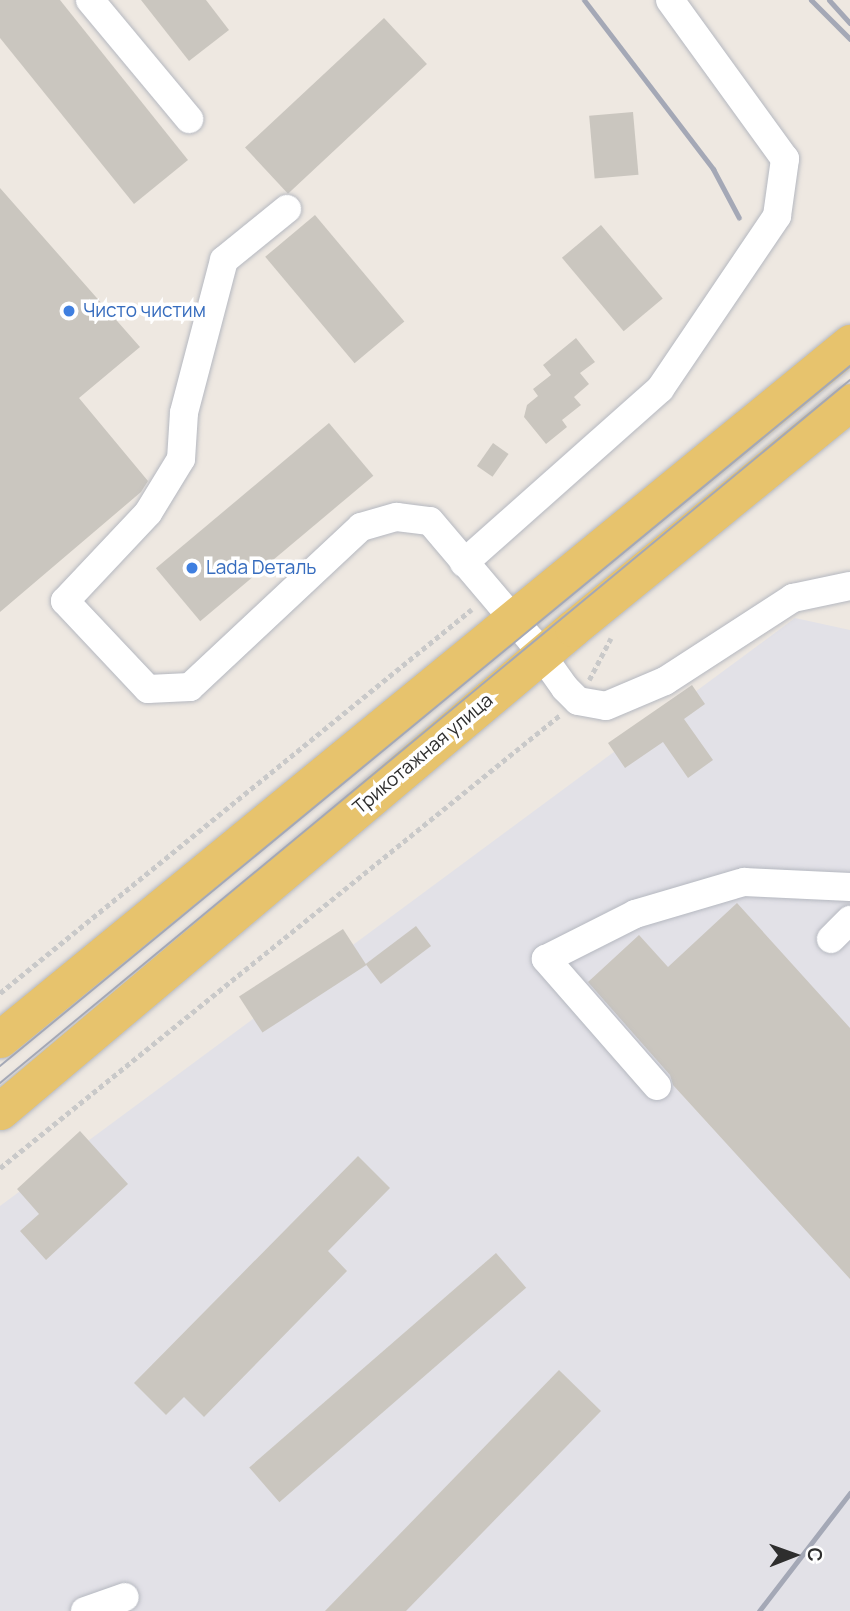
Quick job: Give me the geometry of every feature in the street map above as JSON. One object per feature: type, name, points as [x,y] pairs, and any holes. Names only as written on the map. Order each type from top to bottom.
[{"type":"main road","points":[[0,1039],[509,618],[850,343]]},
{"type":"main road","name":"Трикотажная улица","points":[[0,1111],[542,654],[850,402]]},
{"type":"lane","points":[[90,0],[189,119]]},
{"type":"lane","points":[[464,563],[660,389],[777,216],[785,159],[670,0]]},
{"type":"lane","points":[[287,209],[224,260],[184,413],[181,459],[148,513],[65,601],[148,689],[190,687],[361,527],[397,517],[430,521],[578,701],[606,706],[665,681],[793,598],[850,586]]},
{"type":"lane","points":[[657,1086],[546,959],[635,914],[744,882],[850,887]]},
{"type":"lane","points":[[85,1611],[125,1597]]},
{"type":"path","points":[[0,993],[474,607]]},
{"type":"path","points":[[0,1168],[578,701]]},
{"type":"shaded area","points":[[795,618],[850,630],[850,1611],[0,1611],[0,1206]]},
{"type":"building","points":[[0,0],[60,0],[188,160],[134,204],[0,38]]},
{"type":"building","points":[[141,0],[206,0],[229,30],[189,61]]},
{"type":"building","points":[[384,18],[427,64],[288,194],[245,148]]},
{"type":"building","points":[[633,112],[638,175],[595,179],[589,116]]},
{"type":"building","points":[[0,188],[140,347],[79,398],[148,481],[141,492],[0,612]]},
{"type":"building","points":[[315,215],[404,321],[355,363],[265,257]]},
{"type":"building","points":[[601,225],[663,299],[624,331],[562,258]]},
{"type":"building","points":[[576,338],[595,362],[580,373],[589,384],[574,397],[581,405],[562,420],[567,427],[546,444],[524,417],[527,405],[538,396],[533,389],[551,375],[543,365]]},
{"type":"building","points":[[329,423],[373,476],[200,621],[156,568]]},
{"type":"building","points":[[493,443],[509,454],[493,477],[477,466]]},
{"type":"building","points":[[692,685],[705,704],[684,719],[713,760],[688,778],[663,742],[625,768],[608,743]]},
{"type":"building","points":[[737,903],[850,1028],[850,1279],[673,1085],[670,1075],[588,982],[639,935],[668,967]]},
{"type":"building","points":[[416,926],[431,946],[381,984],[366,964]]},
{"type":"building","points":[[343,929],[366,965],[262,1033],[239,997]]},
{"type":"building","points":[[80,1131],[128,1184],[46,1260],[20,1231],[39,1214],[17,1189]]},
{"type":"building","points":[[358,1156],[390,1188],[328,1251],[347,1271],[204,1417],[184,1397],[166,1415],[134,1383]]},
{"type":"building","points":[[496,1253],[526,1288],[279,1502],[249,1468]]},
{"type":"building","points":[[559,1370],[601,1411],[406,1611],[325,1611]]},
{"type":"tram line","points":[[0,1066],[850,366]]},
{"type":"tram line","points":[[0,1083],[850,380]]},
{"type":"railway","points":[[584,0],[713,169],[739,218]]},
{"type":"railway","points":[[811,0],[850,39]]},
{"type":"railway","points":[[829,0],[850,23]]},
{"type":"railway","points":[[759,1611],[850,1493]]},
{"type":"place","name":"Чисто чистим","points":[[69,311]]},
{"type":"place","name":"Lada Dеталь","points":[[192,568]]}]
